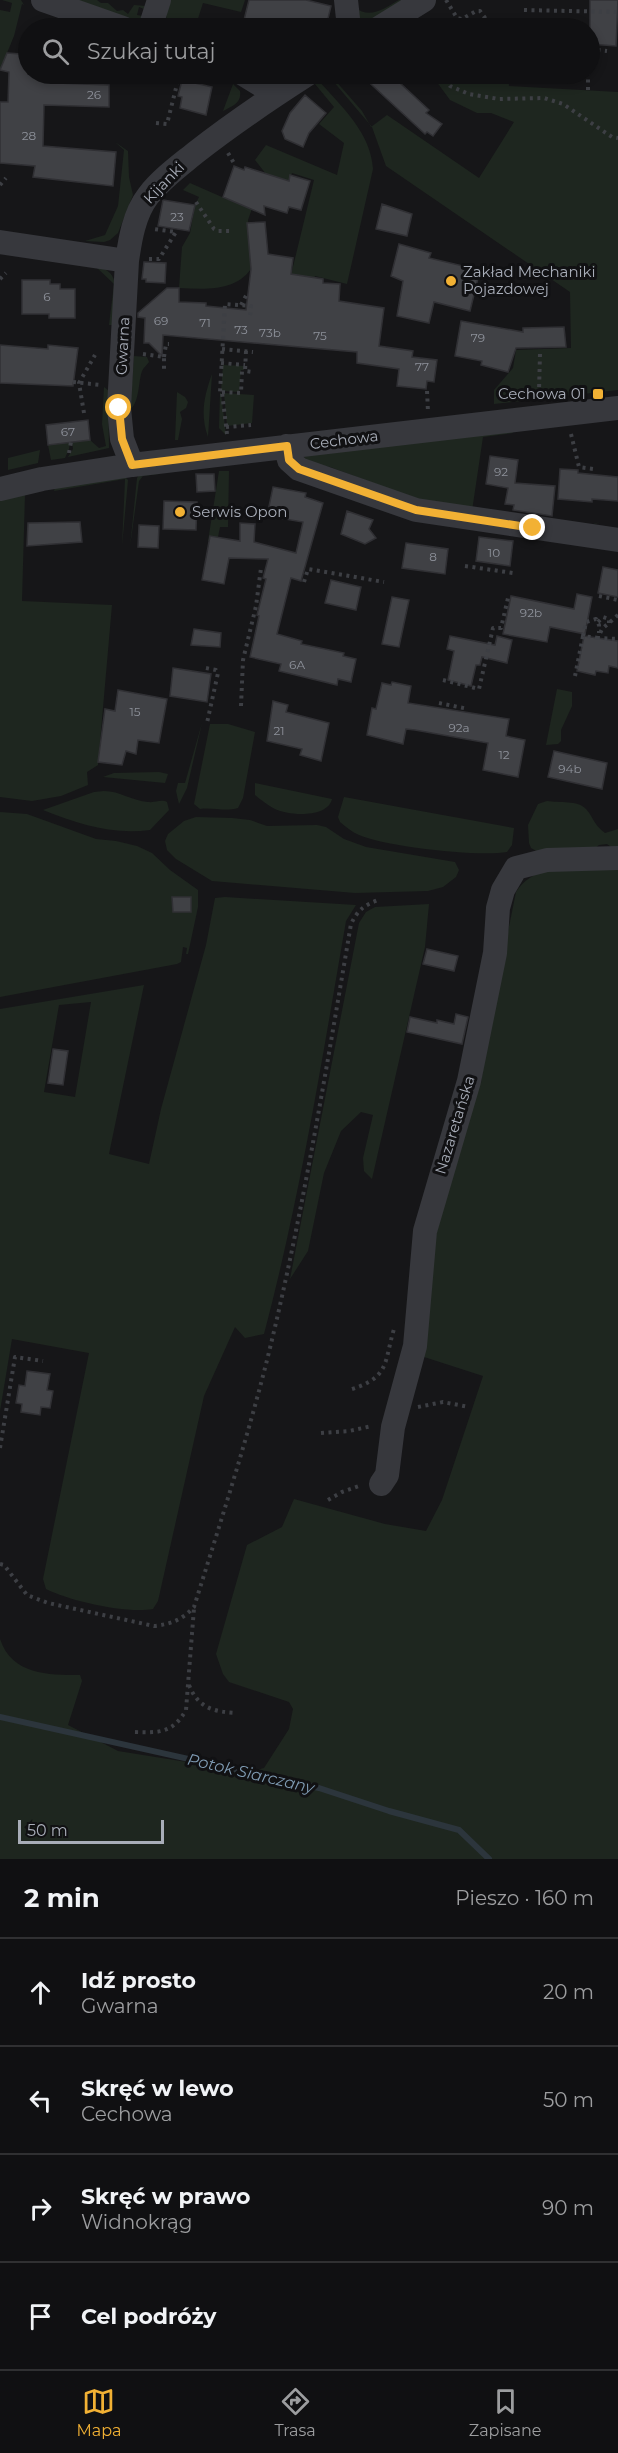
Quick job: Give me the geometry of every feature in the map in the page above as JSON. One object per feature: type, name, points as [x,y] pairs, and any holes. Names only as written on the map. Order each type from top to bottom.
[{"type":"street","points":[[43,0],[94,18]]},
{"type":"street","points":[[153,18],[159,0]]},
{"type":"street","points":[[346,0],[348,18]]},
{"type":"street","points":[[395,18],[424,0]]},
{"type":"street","points":[[260,84],[276,94]]},
{"type":"street","name":"Kijanki","points":[[138,260],[135,222],[147,196],[168,174],[232,123],[292,84]]},
{"type":"street","points":[[0,242],[138,260]]},
{"type":"street","name":"Gwarna","points":[[132,465],[122,439],[119,408],[138,260]]},
{"type":"street","name":"Cechowa","points":[[0,489],[42,478],[132,465],[618,408]]},
{"type":"street","points":[[287,446],[289,460],[299,469],[416,510],[618,540]]},
{"type":"street","name":"Nazaretańska","points":[[381,1484],[387,1475],[393,1428],[415,1346],[425,1231],[469,1081],[495,953],[498,908],[503,890],[516,868],[547,860],[618,858]]},
{"type":"path","points":[[448,3],[457,18]]},
{"type":"path","points":[[524,10],[616,12]]},
{"type":"path","points":[[464,18],[476,11],[480,11],[485,18]]},
{"type":"path","points":[[600,50],[607,51]]},
{"type":"path","points":[[156,123],[167,124],[177,84]]},
{"type":"path","points":[[448,84],[469,94],[499,99],[544,98],[563,104],[612,137],[618,138]]},
{"type":"path","points":[[588,84],[588,90]]},
{"type":"path","points":[[0,185],[6,178]]},
{"type":"path","points":[[196,202],[213,229],[222,232],[232,231]]},
{"type":"path","points":[[138,260],[159,260],[176,230],[155,228],[151,230]]},
{"type":"path","points":[[0,279],[6,273]]},
{"type":"path","points":[[241,305],[248,292]]},
{"type":"path","points":[[227,435],[222,392],[220,392],[225,304],[251,306],[250,315]]},
{"type":"path","points":[[164,370],[166,344],[169,345]]},
{"type":"path","points":[[222,349],[253,351]]},
{"type":"path","points":[[222,392],[241,393],[246,351]]},
{"type":"path","points":[[134,354],[164,357]]},
{"type":"path","points":[[540,354],[539,391],[544,399]]},
{"type":"path","points":[[84,413],[79,383],[95,355]]},
{"type":"path","points":[[221,363],[245,365]]},
{"type":"path","points":[[245,371],[252,372]]},
{"type":"path","points":[[73,382],[104,385]]},
{"type":"path","points":[[428,392],[428,411]]},
{"type":"path","points":[[226,427],[251,425]]},
{"type":"path","points":[[564,435],[571,434],[579,467],[593,469]]},
{"type":"path","points":[[66,457],[71,449],[71,442]]},
{"type":"path","points":[[465,566],[513,573]]},
{"type":"path","points":[[241,706],[243,660],[256,606],[261,568]]},
{"type":"path","points":[[304,582],[308,569],[384,582]]},
{"type":"path","points":[[599,596],[618,600]]},
{"type":"path","points":[[443,680],[479,689],[493,628],[501,628],[508,597]]},
{"type":"path","points":[[598,636],[618,615]]},
{"type":"path","points":[[598,636],[598,623],[603,617],[609,619],[610,622]]},
{"type":"path","points":[[575,676],[588,620],[596,619],[598,623]]},
{"type":"path","points":[[610,622],[618,621]]},
{"type":"path","points":[[583,636],[618,639]]},
{"type":"path","points":[[206,668],[216,670],[218,673],[207,723]]},
{"type":"path","points":[[439,703],[468,708]]},
{"type":"path","points":[[135,1732],[166,1730],[179,1723],[186,1710],[194,1607],[246,1440],[275,1328],[303,1192],[351,924],[363,906],[378,900]]},
{"type":"path","points":[[352,1389],[369,1384],[381,1372],[388,1355],[396,1321]]},
{"type":"path","points":[[0,1448],[15,1357],[43,1361]]},
{"type":"path","points":[[404,1387],[409,1403],[418,1407],[444,1402],[469,1407]]},
{"type":"path","points":[[321,1433],[348,1431],[374,1425]]},
{"type":"path","points":[[328,1500],[357,1485],[381,1484]]},
{"type":"path","points":[[0,1564],[4,1565],[27,1594],[58,1605],[154,1626],[171,1624],[186,1616],[194,1607]]},
{"type":"path","points":[[189,1685],[193,1697],[203,1706],[217,1712],[237,1713]]},
{"type":"shaded area","points":[[2,0],[21,0],[24,5],[22,4],[14,36],[0,70],[0,10],[10,12],[12,3]]},
{"type":"shaded area","points":[[76,0],[97,0],[128,14],[134,5],[145,6],[144,9],[139,7],[137,15],[142,16],[141,18],[122,18]]},
{"type":"shaded area","points":[[168,0],[245,0],[241,12],[203,3],[198,18],[166,18]]},
{"type":"shaded area","points":[[403,0],[374,18],[353,17],[355,7],[366,13],[383,9]]},
{"type":"shaded area","points":[[233,84],[240,91],[239,98],[236,104],[223,111]]},
{"type":"shaded area","points":[[315,84],[322,84],[354,121],[367,144],[373,169],[347,284],[315,276],[314,279],[291,275],[314,180],[292,173],[289,181],[266,174],[255,160],[266,145],[337,175],[344,143],[319,124],[334,107]]},
{"type":"shaded area","points":[[336,84],[338,84],[362,111],[369,123]]},
{"type":"shaded area","points":[[438,84],[509,84],[509,86],[618,92],[618,390],[494,404],[494,390],[513,368],[516,350],[571,348],[570,292],[386,166],[372,127],[387,115],[479,178],[514,122],[491,113],[477,113],[450,100]]},
{"type":"shaded area","points":[[115,142],[128,151],[129,177],[133,195],[118,233],[104,242],[85,241],[105,235],[118,206],[124,150]]},
{"type":"shaded area","points":[[190,183],[231,201],[255,200],[248,220],[251,269],[236,282],[219,288],[179,288],[182,247],[190,233],[195,205],[199,197],[183,190]]},
{"type":"shaded area","points":[[95,266],[108,271],[115,283],[112,325],[109,325],[114,284]]},
{"type":"shaded area","points":[[134,356],[147,357],[149,362],[142,371],[137,397],[130,410]]},
{"type":"shaded area","points":[[223,365],[244,366],[244,370],[241,370],[239,392],[221,391]]},
{"type":"shaded area","points":[[212,374],[208,437],[204,421],[204,406]]},
{"type":"shaded area","points":[[104,387],[108,390],[109,448],[68,457],[73,449],[72,442],[90,440],[99,448],[106,446],[102,424]]},
{"type":"shaded area","points":[[177,392],[188,402],[186,408],[180,412],[182,419],[178,440],[175,440]]},
{"type":"shaded area","points":[[221,393],[226,435],[219,428]]},
{"type":"shaded area","points":[[224,393],[254,395],[252,423],[227,426]]},
{"type":"shaded area","points":[[512,431],[513,433],[483,437],[472,511],[581,528],[600,522],[581,530],[440,508],[330,467],[307,463],[304,457],[307,454]]},
{"type":"shaded area","points":[[70,442],[65,458],[51,460],[48,445]]},
{"type":"shaded area","points":[[40,450],[38,463],[8,470],[8,458]]},
{"type":"shaded area","points":[[160,471],[160,474],[143,476],[139,481],[130,547],[137,478],[139,475]]},
{"type":"shaded area","points":[[219,471],[229,471],[228,527],[220,527],[217,542],[208,541]]},
{"type":"shaded area","points":[[125,477],[128,480],[122,546],[125,479],[54,491],[55,488]]},
{"type":"shaded area","points":[[25,494],[22,601],[112,605],[98,765],[87,772],[88,785],[61,796],[32,801],[0,797],[0,500]]},
{"type":"shaded area","points":[[557,689],[572,692],[572,706],[561,730],[561,741],[558,744],[546,745]]},
{"type":"shaded area","points":[[202,723],[187,788],[179,804],[176,791],[178,783],[185,783]]},
{"type":"shaded area","points":[[210,724],[228,724],[255,732],[243,798],[238,808],[200,809],[194,804]]},
{"type":"shaded area","points":[[159,772],[168,774],[165,783],[103,777],[114,773]]},
{"type":"shaded area","points":[[255,783],[332,799],[323,810],[307,814],[289,813],[275,809],[255,795]]},
{"type":"shaded area","points":[[104,791],[142,801],[165,801],[169,810],[150,830],[122,831],[95,827],[43,810],[94,792]]},
{"type":"shaded area","points":[[344,797],[514,828],[512,845],[507,852],[476,853],[410,847],[372,839],[356,834],[340,822],[338,817]]},
{"type":"shaded area","points":[[547,801],[583,806],[605,833],[618,829],[618,852],[607,844],[599,845],[589,853],[540,853],[531,848],[528,825],[538,804]]},
{"type":"shaded area","points":[[0,812],[27,814],[96,839],[137,846],[152,853],[170,870],[198,890],[198,907],[188,954],[186,954],[187,948],[183,947],[181,962],[177,964],[0,997]]},
{"type":"shaded area","points":[[196,817],[250,820],[267,826],[317,825],[326,827],[344,839],[366,847],[455,862],[459,870],[456,877],[443,887],[428,891],[355,893],[212,881],[176,859],[167,850],[165,841],[168,834],[184,821]]},
{"type":"shaded area","points":[[576,866],[618,866],[618,1859],[0,1859],[0,1639],[13,1660],[22,1666],[44,1673],[80,1675],[82,1681],[68,1725],[118,1751],[249,1772],[264,1768],[289,1729],[293,1709],[289,1702],[229,1682],[223,1674],[216,1654],[247,1545],[282,1527],[294,1499],[385,1524],[426,1531],[442,1500],[483,1376],[421,1356],[429,1262],[473,1092],[481,1083],[490,1020],[516,892],[525,881],[549,870]]},
{"type":"shaded area","points":[[215,898],[356,905],[346,921],[289,1232],[264,1334],[245,1338],[235,1327],[204,1396],[158,1601],[153,1609],[128,1610],[83,1602],[56,1594],[46,1589],[43,1579],[89,1353],[12,1339],[0,1411],[0,1009],[144,985],[109,1154],[149,1164],[161,1109],[206,945]],"holes":[[[91,1002],[75,1097],[44,1092],[59,1005]]]},
{"type":"shaded area","points":[[429,904],[425,947],[372,1179],[364,1171],[363,1158],[373,1115],[361,1112],[341,1131],[324,1173],[308,1251],[290,1279],[359,923],[366,912],[375,907]]},
{"type":"building","points":[[249,0],[306,0],[331,6],[328,18],[244,18]]},
{"type":"building","points":[[590,0],[618,0],[616,46],[600,45],[600,18],[590,18]]},
{"type":"building","points":[[7,53],[18,54],[18,84],[109,85],[109,107],[44,105],[43,146],[116,152],[113,186],[33,177],[35,166],[0,163],[0,102],[8,102],[9,72],[0,70]]},
{"type":"building","points":[[181,84],[212,87],[206,115],[180,108],[182,97],[178,96]]},
{"type":"building","points":[[371,84],[401,84],[429,110],[426,113],[442,124],[433,136],[427,132],[425,134]]},
{"type":"building","points":[[305,95],[326,113],[309,133],[303,147],[285,139],[282,131],[290,113]]},
{"type":"building","points":[[234,166],[244,170],[245,167],[289,181],[290,175],[310,181],[301,210],[289,207],[287,213],[264,206],[265,215],[223,197]]},
{"type":"building","points":[[163,200],[195,205],[189,231],[158,226]]},
{"type":"building","points":[[382,204],[412,214],[407,236],[376,229]]},
{"type":"building","points":[[265,222],[268,254],[293,258],[291,274],[323,279],[323,283],[340,284],[339,301],[384,308],[379,346],[413,351],[412,357],[437,360],[434,382],[427,381],[426,389],[397,386],[399,369],[357,363],[357,352],[163,335],[162,356],[149,343],[144,343],[145,318],[138,317],[138,313],[167,288],[179,288],[179,302],[206,303],[206,306],[246,310],[251,269],[247,223]]},
{"type":"building","points":[[399,244],[431,253],[429,258],[480,270],[470,311],[434,302],[429,323],[397,316],[403,281],[391,276]]},
{"type":"building","points":[[144,262],[166,263],[165,283],[146,282],[146,279],[142,279]]},
{"type":"building","points":[[22,280],[50,280],[50,284],[60,284],[60,289],[75,289],[75,318],[49,318],[49,314],[22,314]]},
{"type":"building","points":[[461,321],[523,332],[523,328],[564,327],[566,347],[516,348],[508,372],[481,365],[482,361],[455,356]]},
{"type":"building","points":[[0,345],[48,349],[48,345],[78,348],[73,386],[0,383]]},
{"type":"building","points":[[88,420],[90,440],[48,445],[46,425]]},
{"type":"building","points":[[490,456],[518,460],[515,483],[555,486],[552,516],[513,510],[514,505],[505,504],[508,488],[486,484]]},
{"type":"building","points":[[560,469],[618,477],[618,501],[592,499],[592,502],[558,499]]},
{"type":"building","points":[[196,474],[214,474],[215,491],[197,492]]},
{"type":"building","points":[[273,487],[306,493],[305,497],[323,503],[301,581],[291,578],[277,634],[302,641],[301,644],[344,653],[343,656],[356,659],[351,682],[338,679],[337,685],[279,671],[281,664],[250,657],[268,559],[229,558],[224,584],[202,580],[210,536],[240,541],[240,523],[255,524],[254,542],[296,553],[303,522],[267,516]]},
{"type":"building","name":"Serwis Opon","points":[[164,501],[197,502],[196,530],[163,529]]},
{"type":"building","points":[[347,511],[373,520],[369,529],[376,538],[365,544],[341,534]]},
{"type":"building","points":[[80,522],[82,542],[27,546],[28,523]]},
{"type":"building","points":[[139,525],[159,526],[158,548],[138,547]]},
{"type":"building","points":[[479,537],[513,541],[510,566],[476,561]]},
{"type":"building","points":[[406,543],[448,549],[445,574],[402,568]]},
{"type":"building","points":[[603,567],[618,570],[618,597],[598,593]]},
{"type":"building","points":[[331,580],[361,587],[356,610],[325,603]]},
{"type":"building","points":[[577,594],[592,597],[585,634],[550,627],[547,642],[503,634],[511,596],[574,609]]},
{"type":"building","points":[[392,597],[409,600],[399,647],[382,644]]},
{"type":"building","points":[[194,629],[221,633],[220,647],[191,645]]},
{"type":"building","points":[[450,636],[495,645],[497,636],[512,640],[507,663],[482,657],[480,665],[476,665],[471,686],[448,680],[454,651],[447,649]]},
{"type":"building","points":[[584,636],[618,641],[618,668],[609,666],[608,673],[596,671],[595,675],[577,671]]},
{"type":"building","points":[[173,668],[211,674],[207,702],[170,696]]},
{"type":"building","points":[[392,682],[411,686],[408,703],[509,719],[506,736],[525,740],[518,777],[483,770],[488,743],[406,729],[403,744],[367,735],[372,708],[376,709],[382,683],[391,685]]},
{"type":"building","points":[[118,690],[167,699],[159,743],[138,740],[136,754],[126,751],[122,765],[98,762],[105,709],[115,711]]},
{"type":"building","points":[[273,701],[288,705],[286,712],[329,723],[321,761],[300,755],[302,749],[267,741]]},
{"type":"building","points":[[554,751],[607,763],[602,789],[548,777]]},
{"type":"building","points":[[172,897],[191,897],[191,912],[173,912]]},
{"type":"building","points":[[427,949],[458,956],[454,971],[423,964]]},
{"type":"building","points":[[456,1014],[468,1017],[462,1044],[407,1032],[410,1017],[454,1024]]},
{"type":"building","points":[[53,1049],[68,1051],[63,1085],[48,1083]]},
{"type":"building","points":[[27,1371],[50,1374],[47,1390],[53,1391],[50,1408],[41,1407],[40,1415],[21,1412],[22,1404],[16,1403],[19,1385],[25,1386]]},
{"type":"waterway","name":"Potok Siarczany","points":[[0,1717],[319,1788],[389,1811],[459,1830],[489,1859]]},
{"type":"place","name":"Zakład Mechaniki Pojazdowej","points":[[451,281]]},
{"type":"place","name":"Cechowa 01","points":[[598,394]]},
{"type":"place","name":"Serwis Opon","points":[[180,512]]},
{"type":"route","points":[[119,408],[122,439],[132,465],[287,446],[289,460],[299,469],[400,505],[429,513],[533,528]]}]
